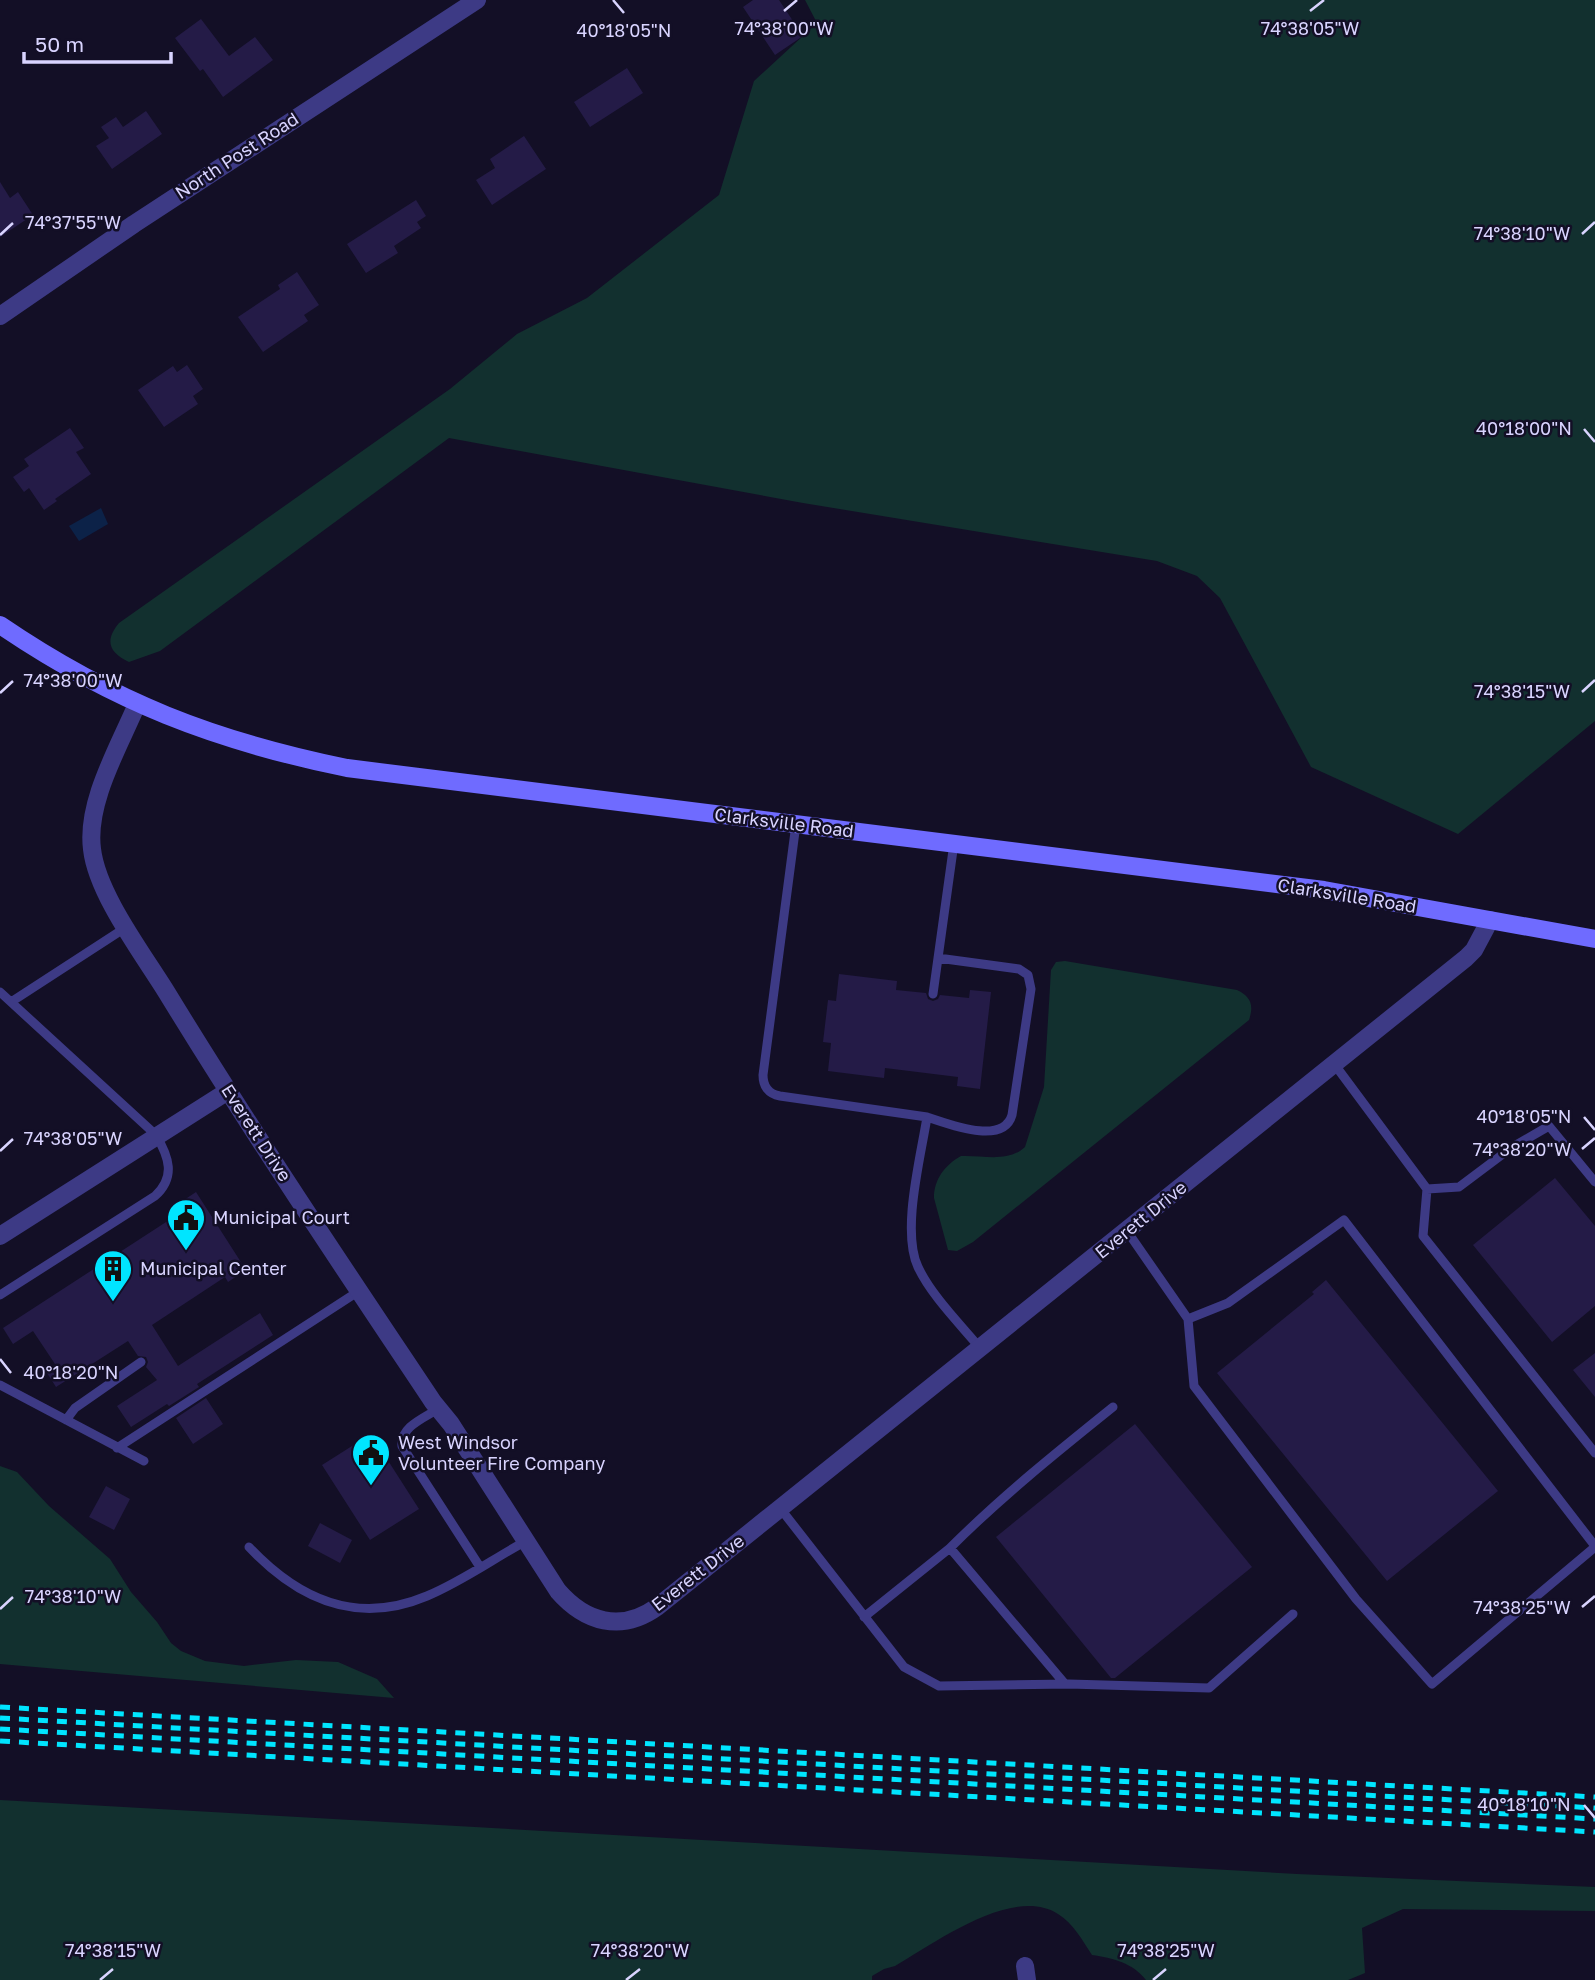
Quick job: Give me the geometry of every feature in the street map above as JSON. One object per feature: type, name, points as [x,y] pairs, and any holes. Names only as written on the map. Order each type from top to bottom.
[{"type":"street","name":"North Post Road","points":[[0,316],[134,224],[477,0]]},
{"type":"street","name":"Clarksville Road","points":[[0,625],[86,679],[138,704],[222,738],[277,754],[347,768],[1324,890],[1595,939]]},
{"type":"street","name":"Everett Drive","points":[[138,704],[97,801],[90,833],[96,869],[127,927],[228,1091],[438,1409],[451,1424],[558,1591],[578,1611],[598,1619],[630,1620],[657,1607],[1335,1065],[1474,950],[1490,920]]},
{"type":"street","points":[[0,1236],[228,1091]]},
{"type":"lane","points":[[796,824],[763,1075],[770,1093],[927,1117],[961,1128],[992,1131],[1001,1130],[1009,1124],[1031,989],[1028,975],[1019,969],[938,958]]},
{"type":"lane","points":[[933,994],[954,843]]},
{"type":"lane","points":[[11,1002],[127,927]]},
{"type":"lane","points":[[0,992],[156,1135],[170,1169],[168,1180],[161,1190],[0,1295]]},
{"type":"lane","points":[[1335,1065],[1427,1189],[1423,1237],[1595,1453]]},
{"type":"lane","points":[[927,1117],[913,1201],[911,1229],[915,1259],[930,1286],[980,1348]]},
{"type":"lane","points":[[1427,1189],[1459,1187],[1511,1148],[1549,1126],[1595,1182]]},
{"type":"lane","points":[[1127,1231],[1188,1319],[1194,1386],[1356,1599],[1432,1684],[1595,1547],[1344,1220],[1228,1303],[1188,1319]]},
{"type":"lane","points":[[117,1448],[359,1291]]},
{"type":"lane","points":[[66,1420],[75,1408],[142,1362]]},
{"type":"lane","points":[[0,1385],[144,1461]]},
{"type":"lane","points":[[864,1617],[950,1548],[1032,1472],[1113,1407]]},
{"type":"lane","points":[[438,1409],[405,1432],[402,1446],[480,1567]]},
{"type":"lane","points":[[780,1508],[904,1667],[939,1686],[1065,1684],[1209,1688],[1293,1614]]},
{"type":"lane","points":[[249,1547],[275,1573],[304,1593],[331,1603],[359,1608],[388,1607],[416,1601],[526,1541]]},
{"type":"lane","points":[[950,1548],[1065,1684]]},
{"type":"green space","points":[[805,0],[1595,0],[1595,721],[1458,834],[1311,767],[1220,598],[1197,576],[1157,561],[803,503],[449,438],[160,651],[129,662],[113,650],[110,640],[119,623],[450,389],[517,334],[587,298],[719,195],[754,81],[817,23]]},
{"type":"green space","points":[[1065,961],[1237,990],[1250,1002],[1249,1020],[973,1242],[957,1251],[948,1250],[934,1198],[938,1179],[945,1168],[961,1156],[1003,1157],[1025,1147],[1044,1087],[1051,970],[1056,962]]},
{"type":"green space","points":[[0,1466],[17,1472],[49,1506],[110,1559],[131,1592],[171,1643],[181,1651],[205,1661],[244,1666],[296,1660],[338,1662],[377,1679],[394,1698],[0,1664]]},
{"type":"green space","points":[[0,1800],[1297,1874],[1595,1887],[1595,1911],[1403,1909],[1362,1928],[1365,1973],[1348,1980],[1146,1980],[1135,1969],[1122,1962],[1092,1955],[1073,1927],[1058,1914],[1040,1907],[1019,1907],[975,1920],[895,1966],[884,1969],[872,1976],[872,1980],[0,1980]]},
{"type":"water","points":[[101,508],[108,524],[79,541],[69,526]]},
{"type":"building","points":[[753,0],[779,0],[803,36],[775,55],[743,7]]},
{"type":"building","points":[[201,19],[229,56],[255,37],[273,60],[223,97],[203,69],[200,71],[175,38]]},
{"type":"building","points":[[627,68],[643,93],[590,127],[574,102]]},
{"type":"building","points":[[146,111],[162,134],[112,169],[96,146],[109,138],[101,127],[116,117],[123,127]]},
{"type":"building","points":[[524,136],[546,169],[492,205],[476,180],[495,168],[490,159]]},
{"type":"building","points":[[0,182],[10,198],[18,192],[33,215],[0,237]]},
{"type":"building","points":[[416,200],[426,216],[417,222],[421,228],[394,246],[398,253],[366,273],[347,244]]},
{"type":"building","points":[[297,272],[319,305],[304,315],[308,321],[263,352],[238,317],[280,289],[278,285]]},
{"type":"building","points":[[187,365],[203,389],[193,396],[198,404],[164,427],[138,390],[173,366],[177,372]]},
{"type":"building","points":[[70,428],[84,448],[76,452],[91,474],[44,510],[29,488],[24,492],[13,477],[29,466],[24,459]]},
{"type":"building","points":[[839,974],[897,981],[896,990],[926,993],[928,999],[933,1001],[940,995],[969,998],[970,990],[991,992],[980,1089],[957,1086],[958,1077],[885,1068],[884,1078],[828,1071],[831,1043],[823,1042],[828,1000],[836,1001]]},
{"type":"building","points":[[1555,1178],[1595,1226],[1595,1306],[1552,1342],[1473,1245]]},
{"type":"building","name":"Municipal Center","points":[[196,1192],[246,1270],[228,1282],[225,1277],[152,1325],[178,1366],[260,1313],[273,1335],[197,1384],[199,1387],[131,1427],[117,1406],[157,1380],[146,1367],[146,1357],[138,1356],[128,1341],[56,1387],[47,1373],[57,1367],[33,1331],[13,1344],[3,1328],[183,1211],[178,1204]]},
{"type":"building","points":[[1326,1280],[1498,1491],[1387,1581],[1217,1373],[1314,1294],[1312,1292]]},
{"type":"building","points":[[1595,1353],[1595,1397],[1573,1370]]},
{"type":"building","points":[[206,1398],[223,1424],[193,1444],[176,1418]]},
{"type":"building","points":[[1135,1424],[1252,1567],[1115,1678],[1111,1678],[996,1537]]},
{"type":"building","name":"West Windsor Volunteer Fire Company","points":[[371,1434],[419,1509],[370,1540],[322,1465]]},
{"type":"building","points":[[106,1486],[130,1499],[114,1530],[89,1517]]},
{"type":"building","points":[[320,1523],[352,1540],[340,1563],[308,1546]]},
{"type":"railway","points":[[0,1707],[1595,1797]]},
{"type":"railway","points":[[0,1718],[1595,1808]]},
{"type":"railway","points":[[0,1729],[1595,1819]]},
{"type":"railway","points":[[0,1741],[1595,1832]]},
{"type":"place","name":"Municipal Court","points":[[186,1252]]},
{"type":"place","name":"Municipal Center","points":[[113,1303]]},
{"type":"place","name":"West Windsor Volunteer Fire Company","points":[[371,1487]]}]
